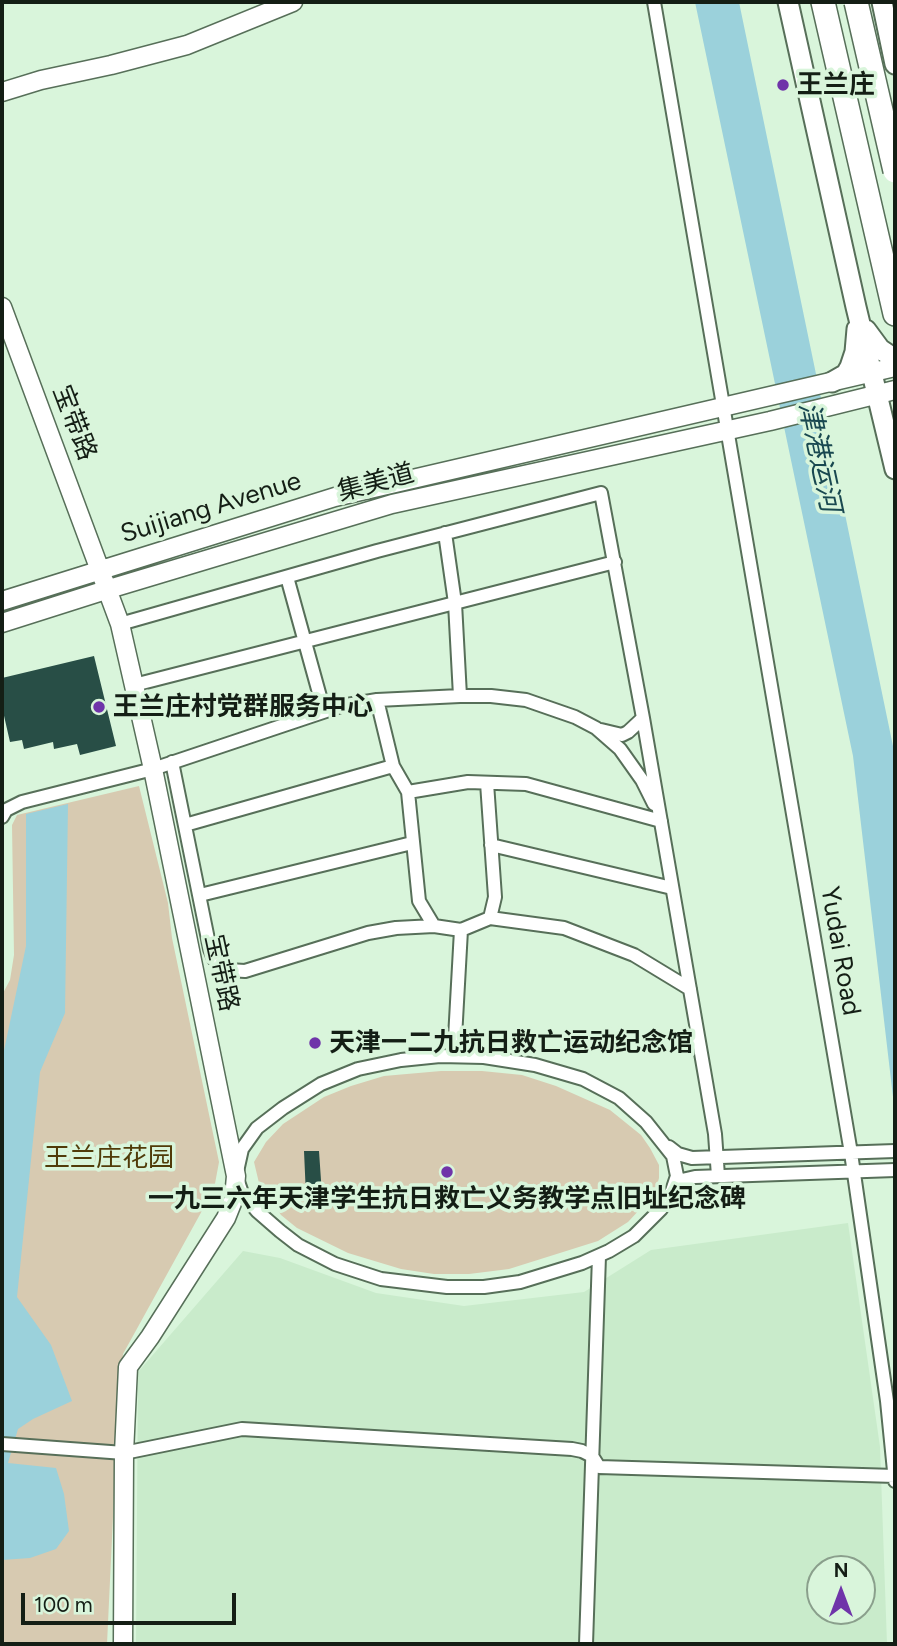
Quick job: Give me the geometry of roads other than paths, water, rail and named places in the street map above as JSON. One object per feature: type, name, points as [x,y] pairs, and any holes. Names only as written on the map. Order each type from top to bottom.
[{"type":"highway","points":[[823,2],[895,314]]},
{"type":"highway","points":[[856,2],[895,171]]},
{"type":"main road","points":[[2,92],[187,45],[293,2]]},
{"type":"main road","points":[[788,2],[856,307],[880,386],[895,469]]},
{"type":"main road","points":[[882,2],[895,64]]},
{"type":"main road","name":"宝带路","points":[[2,307],[120,624],[153,769],[236,1176],[234,1198],[226,1218],[128,1367],[124,1453],[122,1644]]},
{"type":"main road","points":[[856,307],[874,343],[895,359]]},
{"type":"main road","points":[[832,382],[846,373],[853,358],[856,307]]},
{"type":"main road","points":[[880,386],[895,367]]},
{"type":"main road","points":[[832,382],[880,386],[895,372]]},
{"type":"main road","name":"Suijiang Avenue","points":[[2,601],[335,497],[832,382]]},
{"type":"main road","name":"集美道","points":[[2,623],[392,505],[837,405],[880,386]]},
{"type":"street","name":"Yudai Road","points":[[654,2],[851,1153],[887,1401],[895,1478]]},
{"type":"street","points":[[120,624],[445,533],[601,493],[690,989],[718,1176]]},
{"type":"street","points":[[445,533],[455,603],[460,696]]},
{"type":"street","points":[[134,685],[614,562]]},
{"type":"street","points":[[287,577],[324,711]]},
{"type":"street","points":[[2,817],[6,810],[22,803],[153,769],[341,706],[377,700],[492,696],[526,700],[575,717],[612,734],[622,735],[628,733],[643,718]]},
{"type":"street","points":[[377,700],[393,766],[408,792],[419,901],[433,926]]},
{"type":"street","points":[[596,728],[620,749],[642,780],[660,817]]},
{"type":"street","points":[[172,762],[214,959],[228,970],[246,971],[368,933],[433,926],[461,930],[490,918],[564,928],[634,954],[690,989]]},
{"type":"street","points":[[185,825],[393,766]]},
{"type":"street","points":[[408,792],[468,782],[526,784],[660,817]]},
{"type":"street","points":[[487,783],[495,897],[490,918]]},
{"type":"street","points":[[200,895],[412,844]]},
{"type":"street","points":[[492,845],[672,888]]},
{"type":"street","points":[[454,1056],[461,930]]},
{"type":"street","points":[[454,1056],[518,1061],[552,1069],[583,1079],[630,1106],[666,1145],[677,1169],[671,1191],[661,1209],[622,1244],[599,1256],[542,1276],[504,1285],[447,1287],[381,1279],[335,1264],[298,1245],[257,1211],[242,1193],[236,1176],[242,1149],[257,1128],[283,1108],[321,1084],[377,1064],[422,1057],[454,1056]]},
{"type":"street","points":[[666,1145],[684,1156],[717,1157],[893,1151]]},
{"type":"street","points":[[671,1191],[682,1180],[689,1178],[894,1170]]},
{"type":"street","points":[[586,1644],[599,1256]]},
{"type":"street","points":[[2,1444],[124,1453],[242,1429],[572,1449],[592,1456],[599,1467],[895,1478]]},
{"type":"water","name":"津港运河","points":[[695,2],[739,2],[894,751],[895,1114],[853,756]]},
{"type":"water","points":[[68,804],[65,1013],[40,1072],[17,1297],[51,1345],[72,1401],[18,1429],[8,1463],[56,1468],[64,1494],[69,1531],[56,1549],[30,1558],[2,1560],[2,1060],[26,946],[26,814]]},
{"type":"place","name":"王兰庄","points":[[783,85]]},
{"type":"place","name":"王兰庄村党群服务中心","points":[[99,707]]},
{"type":"place","name":"天津一二九抗日救亡运动纪念馆","points":[[315,1043]]},
{"type":"place","name":"一九三六年天津学生抗日救亡义务教学点旧址纪念碑","points":[[447,1172]]},
{"type":"park label","name":"王兰庄花园","points":[[109,1158]]}]
